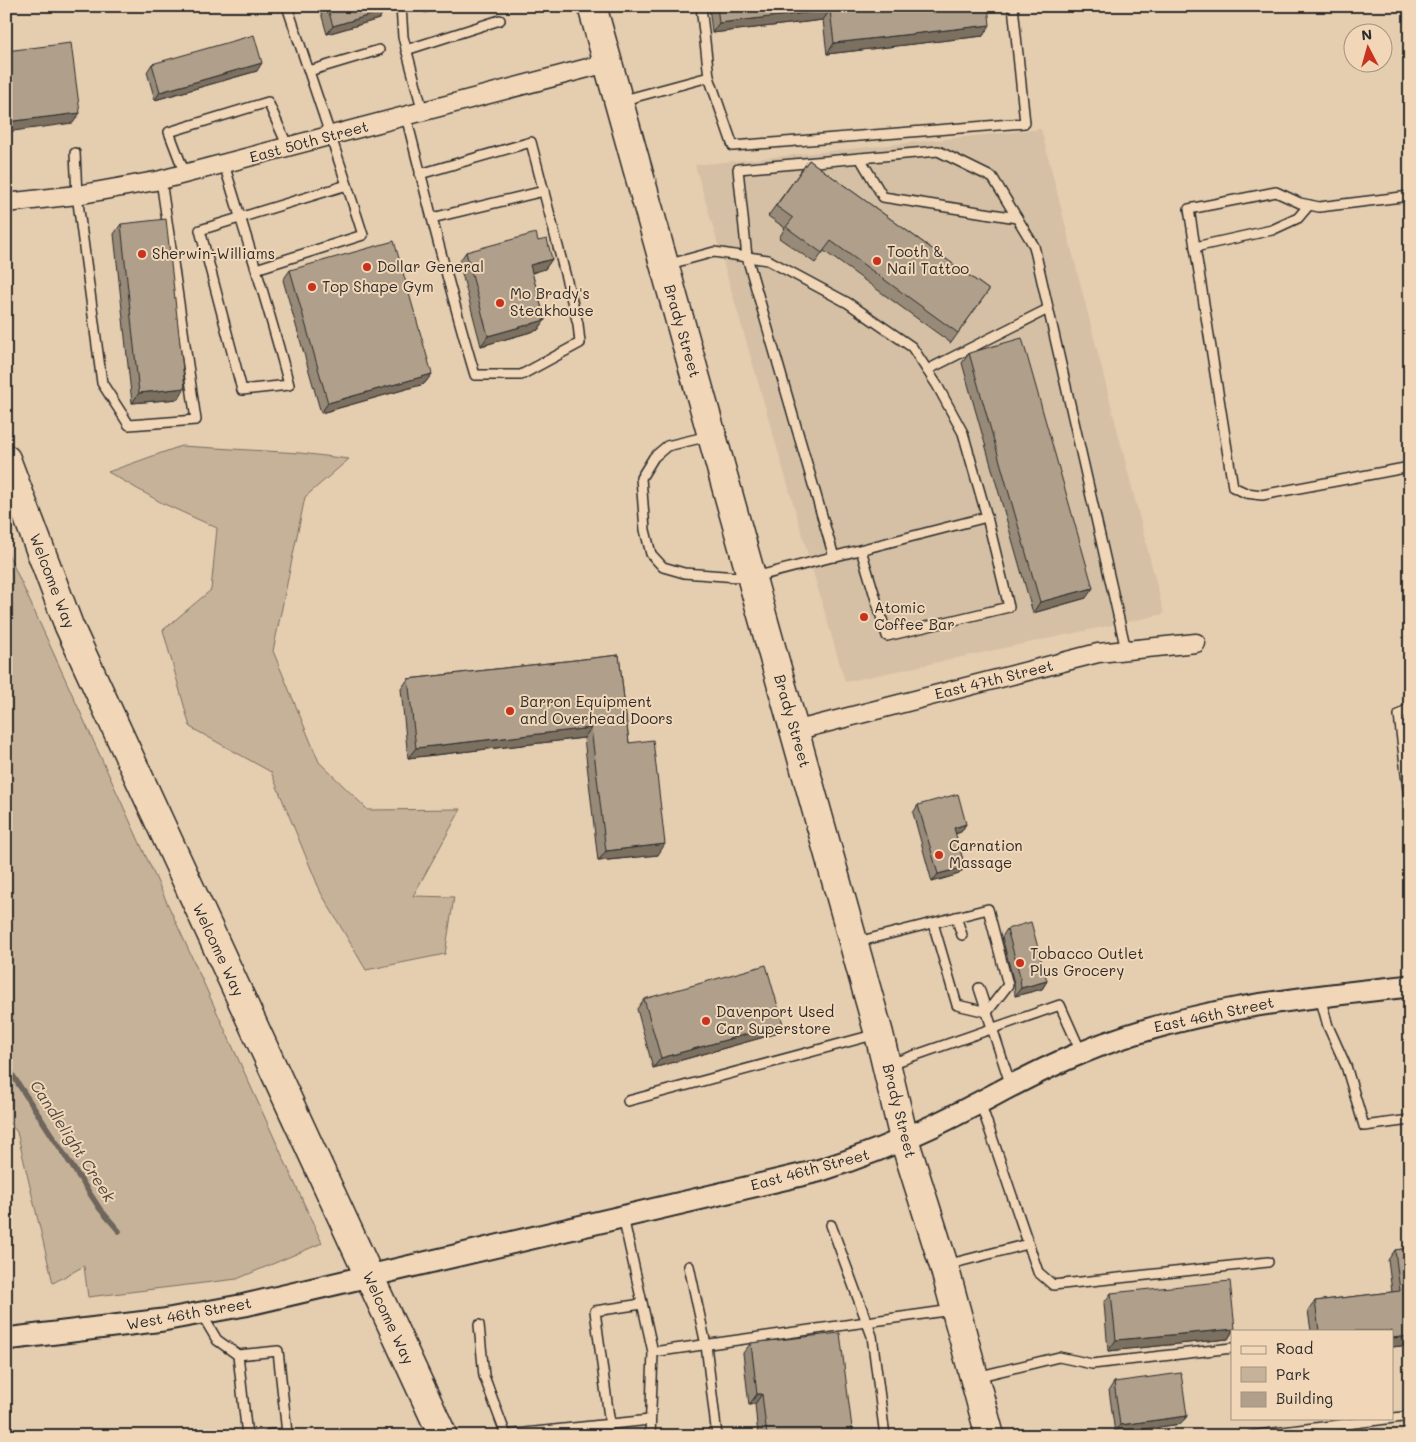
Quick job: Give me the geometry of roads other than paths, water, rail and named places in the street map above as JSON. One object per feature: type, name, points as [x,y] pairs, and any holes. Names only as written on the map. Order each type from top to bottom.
[{"type":"highway","name":"Brady Street","points":[[592,6],[880,1034],[904,1139],[944,1266],[990,1436]]},
{"type":"highway","name":"Welcome Way","points":[[6,459],[69,626],[443,1436]]},
{"type":"street","name":"East 50th Street","points":[[6,203],[78,195],[161,180],[607,63]]},
{"type":"street","name":"East 47th Street","points":[[794,731],[1098,653],[1196,643]]},
{"type":"street","name":"East 46th Street","points":[[369,1276],[818,1171],[873,1154],[1081,1052],[1152,1027],[1210,1012],[1320,996],[1410,986]]},
{"type":"street","name":"West 46th Street","points":[[6,1339],[76,1332],[200,1313],[369,1276]]},
{"type":"lane","points":[[256,269],[363,235],[287,6]]},
{"type":"lane","points":[[400,6],[403,38],[423,112]]},
{"type":"lane","points":[[701,6],[709,77],[733,146],[1025,123],[1013,6]]},
{"type":"lane","points":[[406,50],[500,20]]},
{"type":"lane","points":[[309,71],[379,50]]},
{"type":"lane","points":[[618,102],[709,77]]},
{"type":"lane","points":[[185,174],[169,132],[268,102],[288,147]]},
{"type":"lane","points":[[406,116],[420,174],[475,375],[521,375],[580,343],[578,324],[531,142],[420,174]]},
{"type":"lane","points":[[834,557],[747,257],[738,169],[938,151],[993,178],[1034,246],[1126,650]]},
{"type":"lane","points":[[75,153],[78,195],[102,382],[129,425],[196,420],[161,180]]},
{"type":"lane","points":[[860,158],[883,197],[1017,218]]},
{"type":"lane","points":[[224,164],[240,217],[256,269],[289,385],[242,390],[200,230],[240,217],[347,185]]},
{"type":"lane","points":[[432,218],[544,191]]},
{"type":"lane","points":[[1410,196],[1319,207],[1300,203],[1276,192],[1189,209],[1233,487],[1246,493],[1262,495],[1410,467]]},
{"type":"lane","points":[[1195,247],[1272,230],[1298,218],[1309,205]]},
{"type":"lane","points":[[664,266],[714,252],[768,260],[848,302],[912,347],[963,433],[987,517],[1009,606],[887,636],[861,550]]},
{"type":"lane","points":[[927,370],[1048,309]]},
{"type":"lane","points":[[711,435],[667,446],[654,457],[641,478],[645,530],[650,554],[663,566],[684,574],[752,578],[987,517]]},
{"type":"lane","points":[[1410,707],[1399,715],[1410,807]]},
{"type":"lane","points":[[854,943],[988,909],[1008,985],[987,1012]]},
{"type":"lane","points":[[956,917],[962,935]]},
{"type":"lane","points":[[933,923],[957,1005],[987,1012]]},
{"type":"lane","points":[[979,988],[1012,1086]]},
{"type":"lane","points":[[1320,996],[1328,1026],[1346,1066],[1364,1126],[1410,1120]]},
{"type":"lane","points":[[887,1065],[1060,1005],[1081,1052]]},
{"type":"lane","points":[[628,1101],[880,1034]]},
{"type":"lane","points":[[980,1102],[1038,1272],[1053,1285],[1268,1262]]},
{"type":"lane","points":[[623,1217],[653,1352],[650,1436]]},
{"type":"lane","points":[[831,1225],[872,1336],[885,1436]]},
{"type":"lane","points":[[944,1266],[1028,1244]]},
{"type":"lane","points":[[689,1266],[706,1345],[717,1436]]},
{"type":"lane","points":[[610,1424],[596,1311],[642,1304]]},
{"type":"lane","points":[[653,1352],[956,1310]]},
{"type":"lane","points":[[200,1313],[217,1340],[238,1355],[278,1351],[287,1433],[254,1436]]},
{"type":"lane","points":[[479,1325],[484,1376],[506,1435],[650,1420]]},
{"type":"lane","points":[[973,1377],[1059,1357],[1092,1364],[1231,1348]]},
{"type":"lane","points":[[238,1355],[247,1436]]},
{"type":"lane","points":[[1394,1418],[1410,1416]]},
{"type":"lane","points":[[1251,1436],[1381,1420]]},
{"type":"waterway","name":"Candlelight Creek","points":[[6,1065],[100,1209],[119,1231]]},
{"type":"place","name":"Sherwin-Williams","points":[[142,254]]},
{"type":"place","name":"Tooth & Nail Tattoo","points":[[877,261]]},
{"type":"place","name":"Dollar General","points":[[367,267]]},
{"type":"place","name":"Top Shape Gym","points":[[312,287]]},
{"type":"place","name":"Mo Brady's Steakhouse","points":[[500,303]]},
{"type":"place","name":"Atomic Coffee Bar","points":[[864,617]]},
{"type":"place","name":"Barron Equipment and Overhead Doors","points":[[510,711]]},
{"type":"place","name":"Carnation Massage","points":[[939,855]]},
{"type":"place","name":"Tobacco Outlet Plus Grocery","points":[[1020,963]]},
{"type":"place","name":"Davenport Used Car Superstore","points":[[706,1021]]}]
